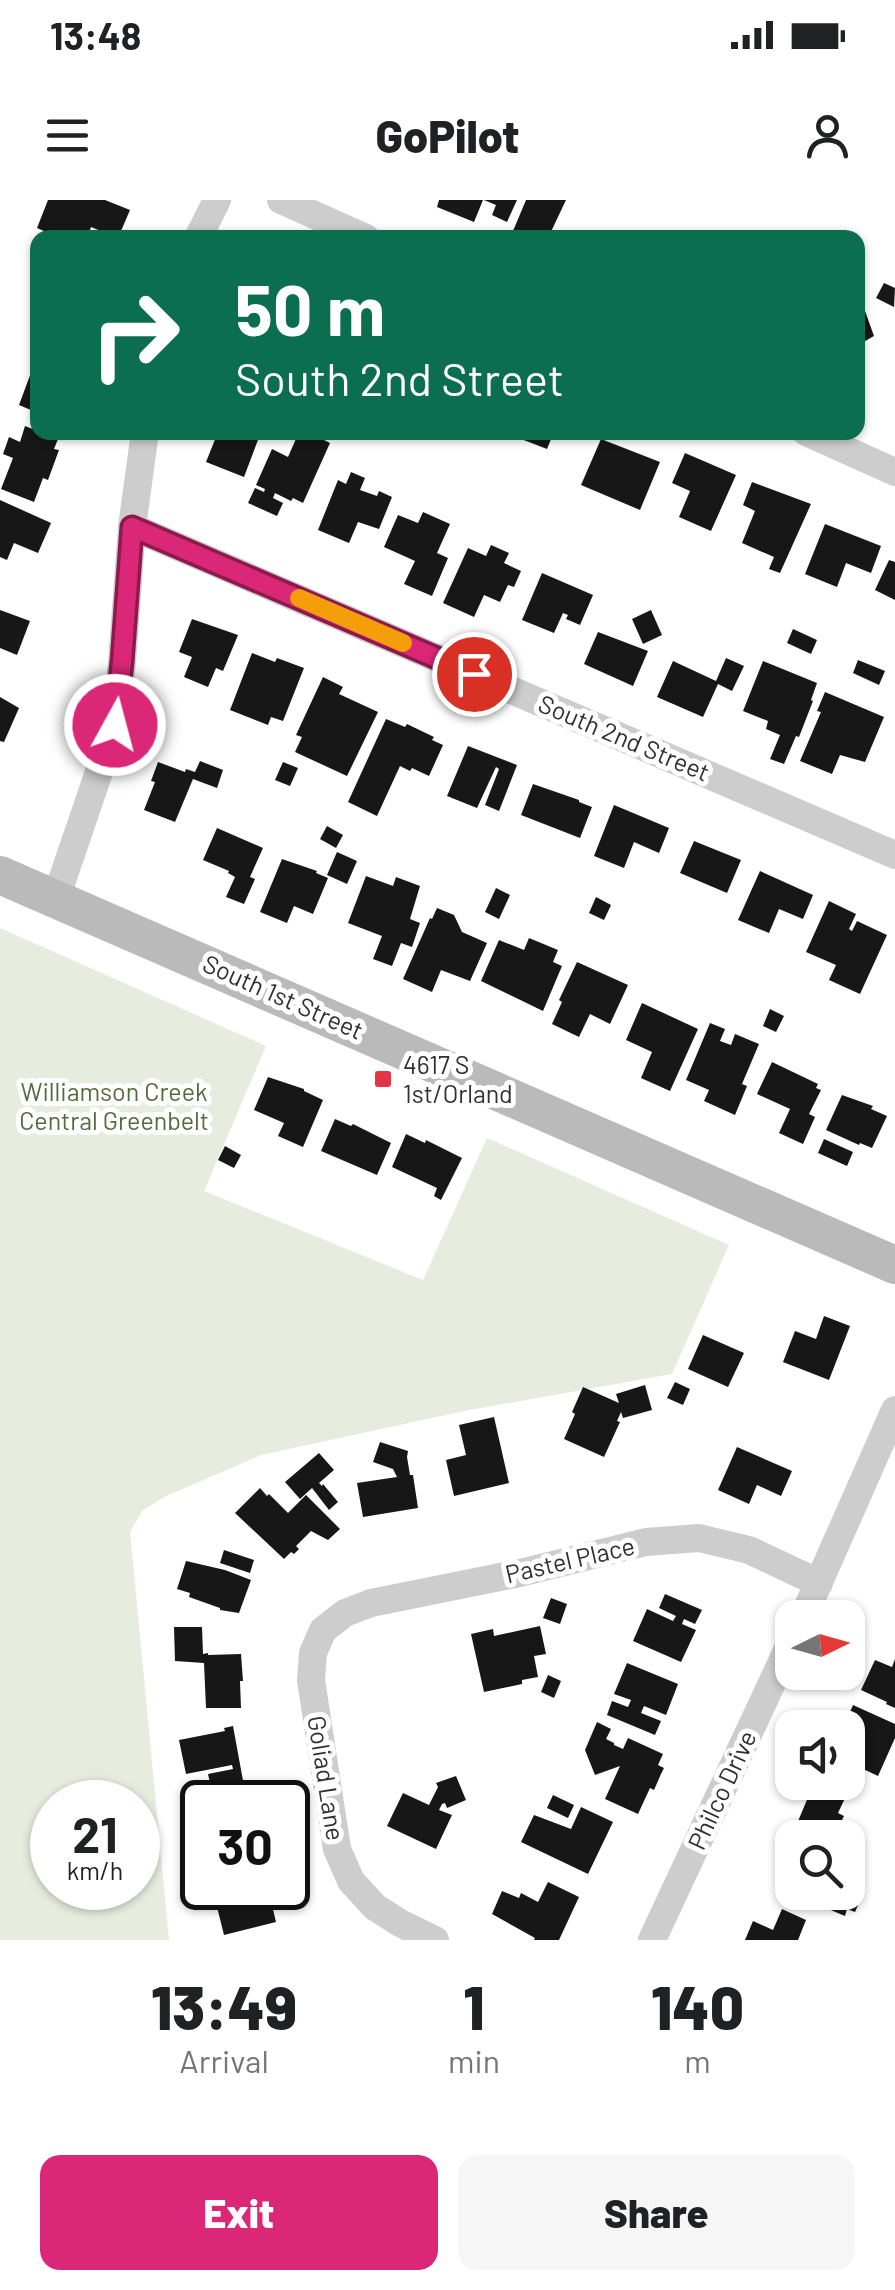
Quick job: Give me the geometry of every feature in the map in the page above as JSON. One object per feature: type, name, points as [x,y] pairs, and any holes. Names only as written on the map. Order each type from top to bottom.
[{"type":"main road","name":"South 1st Street","points":[[0,874],[895,1265]]},
{"type":"street","points":[[202,230],[217,200]]},
{"type":"street","points":[[281,200],[348,230]]},
{"type":"street","points":[[56,898],[115,725],[132,527],[144,440]]},
{"type":"street","points":[[824,440],[895,472]]},
{"type":"street","name":"South 2nd Street","points":[[132,527],[895,855]]},
{"type":"street","points":[[811,1600],[895,1410]]},
{"type":"street","name":"Pastel Place","points":[[323,1630],[345,1612],[372,1603],[646,1542],[699,1538],[748,1550],[819,1583]]},
{"type":"street","name":"Goliad Lane","points":[[323,1630],[313,1653],[311,1680],[336,1849],[351,1880],[375,1907],[435,1940]]},
{"type":"street","name":"Philco Drive","points":[[652,1940],[775,1676]]},
{"type":"green space","name":"Williamson Creek Central Greenbelt","points":[[0,928],[266,1046],[204,1191],[423,1280],[487,1138],[729,1245],[672,1374],[464,1411],[261,1455],[164,1497],[142,1511],[130,1532],[154,1780],[30,1780],[30,1910],[160,1910],[160,1846],[169,1940],[0,1940]]},
{"type":"building","points":[[48,200],[105,200],[130,210],[121,230],[37,228]]},
{"type":"building","points":[[439,200],[483,200],[474,222],[437,207]]},
{"type":"building","points":[[484,200],[517,200],[507,222],[492,215],[496,205]]},
{"type":"building","points":[[526,200],[566,200],[552,230],[513,230]]},
{"type":"building","points":[[884,283],[895,288],[894,307],[876,298]]},
{"type":"building","points":[[865,311],[874,336],[865,341]]},
{"type":"building","points":[[30,375],[30,410],[19,405]]},
{"type":"building","points":[[25,426],[30,428],[30,440],[58,440],[54,449],[59,450],[48,480],[43,478],[34,502],[1,489],[13,458],[3,454],[9,437],[20,442]]},
{"type":"building","points":[[215,440],[258,440],[244,477],[206,462]]},
{"type":"building","points":[[295,440],[330,443],[303,503],[275,493],[273,498],[283,503],[277,516],[248,503],[255,488],[264,492],[256,485],[272,449],[288,457]]},
{"type":"building","points":[[524,440],[551,440],[547,449]]},
{"type":"building","points":[[601,440],[660,462],[640,510],[581,485]]},
{"type":"building","points":[[685,453],[736,475],[711,531],[679,517],[690,491],[672,483]]},
{"type":"building","points":[[351,472],[365,478],[360,490],[377,496],[379,491],[392,497],[379,529],[358,522],[349,543],[318,530],[338,480],[346,484]]},
{"type":"building","points":[[752,482],[811,504],[780,573],[769,569],[774,557],[742,543],[755,511],[743,505]]},
{"type":"building","points":[[0,500],[51,523],[38,553],[14,543],[7,560],[0,557]]},
{"type":"building","points":[[423,512],[450,524],[437,553],[448,558],[432,596],[404,584],[415,561],[384,547],[398,515],[418,523]]},
{"type":"building","points":[[825,524],[881,546],[871,573],[846,563],[837,587],[805,574]]},
{"type":"building","points":[[491,545],[509,553],[504,563],[521,571],[514,587],[508,585],[500,602],[484,595],[474,617],[443,603],[468,548],[486,556]]},
{"type":"building","points":[[889,560],[895,562],[895,600],[875,590]]},
{"type":"building","points":[[542,573],[593,595],[580,625],[566,619],[568,615],[563,613],[554,633],[522,620]]},
{"type":"building","points":[[0,610],[30,621],[17,655],[0,648]]},
{"type":"building","points":[[651,610],[662,635],[643,644],[632,619]]},
{"type":"building","points":[[192,619],[238,635],[223,671],[216,668],[208,687],[184,677],[192,657],[179,652]]},
{"type":"building","points":[[793,629],[817,640],[811,654],[787,643]]},
{"type":"building","points":[[598,632],[648,651],[633,686],[584,664]]},
{"type":"building","points":[[252,653],[304,668],[283,721],[271,717],[268,725],[230,710]]},
{"type":"building","points":[[726,658],[744,666],[732,691],[718,684],[703,717],[657,697],[673,661],[716,681]]},
{"type":"building","points":[[858,660],[885,671],[879,685],[853,673]]},
{"type":"building","points":[[763,661],[817,683],[799,737],[796,736],[784,764],[770,759],[780,735],[766,729],[768,721],[743,711]]},
{"type":"building","points":[[323,677],[343,687],[339,694],[378,712],[347,776],[295,752],[302,737],[296,735]]},
{"type":"building","points":[[825,692],[884,717],[865,762],[840,755],[832,774],[800,761],[821,712],[817,711]]},
{"type":"building","points":[[0,697],[19,708],[4,742],[0,741]]},
{"type":"building","points":[[386,719],[405,727],[407,724],[443,745],[429,776],[400,766],[377,816],[348,802]]},
{"type":"building","points":[[468,746],[517,765],[499,811],[485,805],[499,769],[496,767],[477,808],[447,796]]},
{"type":"building","points":[[200,761],[223,770],[217,788],[193,779],[175,822],[144,810],[158,762],[195,772]]},
{"type":"building","points":[[283,762],[298,768],[290,786],[275,780]]},
{"type":"building","points":[[533,784],[592,807],[580,838],[521,815]]},
{"type":"building","points":[[614,805],[669,828],[659,853],[634,842],[624,868],[594,856]]},
{"type":"building","points":[[327,826],[343,835],[336,848],[320,839]]},
{"type":"building","points":[[217,828],[263,848],[244,904],[226,897],[235,877],[203,860]]},
{"type":"building","points":[[694,841],[741,860],[727,893],[680,873]]},
{"type":"building","points":[[337,852],[357,861],[347,884],[327,875]]},
{"type":"building","points":[[282,859],[328,878],[313,914],[294,906],[287,923],[260,912]]},
{"type":"building","points":[[760,871],[813,895],[803,919],[779,909],[769,933],[738,920]]},
{"type":"building","points":[[366,876],[393,886],[396,877],[420,886],[410,919],[420,923],[412,947],[401,943],[392,966],[373,959],[382,936],[348,923]]},
{"type":"building","points":[[496,888],[510,895],[499,919],[485,912]]},
{"type":"building","points":[[596,897],[611,905],[604,920],[589,913]]},
{"type":"building","points":[[829,901],[856,914],[849,929],[852,931],[857,921],[887,935],[860,994],[829,980],[836,965],[806,952]]},
{"type":"building","points":[[437,908],[454,915],[462,932],[487,943],[470,981],[441,970],[432,992],[403,979]]},
{"type":"building","points":[[529,938],[558,950],[553,962],[562,966],[543,1011],[481,981],[499,940],[524,950]]},
{"type":"building","points":[[577,962],[628,985],[610,1024],[590,1014],[579,1037],[552,1024]]},
{"type":"building","points":[[642,1003],[698,1029],[670,1091],[641,1078],[652,1052],[626,1040]]},
{"type":"building","points":[[770,1009],[784,1016],[776,1032],[763,1026]]},
{"type":"building","points":[[710,1023],[725,1029],[720,1041],[731,1045],[735,1034],[759,1044],[742,1084],[747,1086],[735,1115],[704,1101],[709,1090],[686,1080]]},
{"type":"building","points":[[772,1062],[818,1084],[816,1088],[821,1090],[809,1114],[815,1117],[803,1144],[779,1133],[790,1109],[757,1094]]},
{"type":"building","points":[[268,1077],[323,1100],[303,1147],[278,1136],[284,1123],[254,1110]]},
{"type":"building","points":[[842,1095],[873,1106],[871,1109],[887,1116],[872,1148],[826,1130]]},
{"type":"building","points":[[335,1119],[391,1143],[377,1175],[321,1151]]},
{"type":"building","points":[[406,1134],[462,1158],[441,1200],[434,1196],[437,1188],[392,1167]]},
{"type":"building","points":[[824,1139],[853,1152],[847,1166],[818,1153]]},
{"type":"building","points":[[225,1146],[241,1155],[234,1168],[218,1160]]},
{"type":"building","points":[[824,1316],[850,1326],[829,1380],[783,1362],[795,1331],[816,1339]]},
{"type":"building","points":[[703,1335],[744,1353],[728,1387],[688,1369]]},
{"type":"building","points":[[675,1382],[690,1389],[683,1405],[667,1398]]},
{"type":"building","points":[[645,1385],[652,1410],[623,1418],[621,1412],[604,1457],[564,1439],[583,1387],[619,1403],[616,1394]]},
{"type":"building","points":[[494,1417],[509,1483],[454,1496],[446,1460],[466,1455],[459,1425]]},
{"type":"building","points":[[380,1442],[408,1451],[418,1508],[363,1517],[357,1483],[397,1477],[393,1469],[373,1462]]},
{"type":"building","points":[[737,1447],[792,1471],[781,1496],[757,1485],[749,1504],[718,1490]]},
{"type":"building","points":[[319,1453],[334,1470],[319,1483],[338,1502],[329,1510],[312,1488],[300,1499],[285,1482]]},
{"type":"building","points":[[260,1488],[288,1513],[306,1495],[340,1529],[328,1540],[311,1531],[296,1546],[299,1549],[284,1559],[235,1513]]},
{"type":"building","points":[[224,1550],[254,1560],[250,1573],[220,1563]]},
{"type":"building","points":[[186,1561],[251,1580],[239,1613],[220,1610],[177,1589]]},
{"type":"building","points":[[665,1594],[702,1610],[695,1624],[684,1619],[682,1624],[696,1630],[681,1662],[633,1641],[647,1609],[673,1621],[676,1616],[659,1608]]},
{"type":"building","points":[[551,1598],[567,1604],[560,1624],[543,1618]]},
{"type":"building","points":[[540,1626],[546,1654],[534,1656],[538,1677],[484,1692],[471,1634],[493,1629],[494,1636]]},
{"type":"building","points":[[174,1627],[202,1627],[203,1654],[241,1654],[241,1708],[206,1708],[204,1663],[175,1661]]},
{"type":"building","points":[[895,1659],[895,1708],[861,1690],[865,1690],[875,1660],[892,1667]]},
{"type":"building","points":[[627,1663],[678,1684],[666,1715],[644,1706],[641,1713],[661,1721],[655,1735],[607,1715],[612,1701],[628,1707],[631,1700],[614,1694]]},
{"type":"building","points":[[548,1675],[561,1681],[554,1698],[541,1692]]},
{"type":"building","points":[[865,1710],[895,1724],[895,1738],[878,1776],[865,1770]]},
{"type":"building","points":[[597,1722],[611,1729],[606,1739],[614,1745],[623,1749],[628,1738],[663,1754],[658,1765],[664,1768],[638,1814],[605,1799],[620,1766],[595,1775],[585,1750]]},
{"type":"building","points":[[233,1726],[243,1780],[209,1780],[208,1774],[233,1769],[232,1765],[186,1774],[179,1740],[225,1731],[224,1728]]},
{"type":"building","points":[[456,1776],[466,1800],[447,1808],[442,1804],[439,1810],[452,1815],[436,1849],[387,1826],[403,1793],[429,1805],[438,1787],[436,1783]]},
{"type":"building","points":[[553,1795],[574,1805],[568,1818],[547,1808]]},
{"type":"building","points":[[807,1800],[844,1800],[838,1813],[844,1816],[842,1820],[799,1820]]},
{"type":"building","points":[[581,1807],[613,1822],[588,1874],[521,1842],[534,1815],[571,1829]]},
{"type":"building","points":[[548,1882],[579,1897],[559,1940],[534,1940],[492,1914],[502,1891],[519,1898],[521,1893],[538,1902]]},
{"type":"building","points":[[218,1910],[273,1910],[276,1922],[224,1935]]},
{"type":"building","points":[[782,1910],[806,1920],[798,1940],[745,1940],[753,1921],[773,1930]]},
{"type":"slow traffic","points":[[299,598],[403,643]]},
{"type":"place","name":"4617 S 1st/Orland","points":[[383,1079]]},
{"type":"route","points":[[115,725],[132,527],[474,674]]}]
